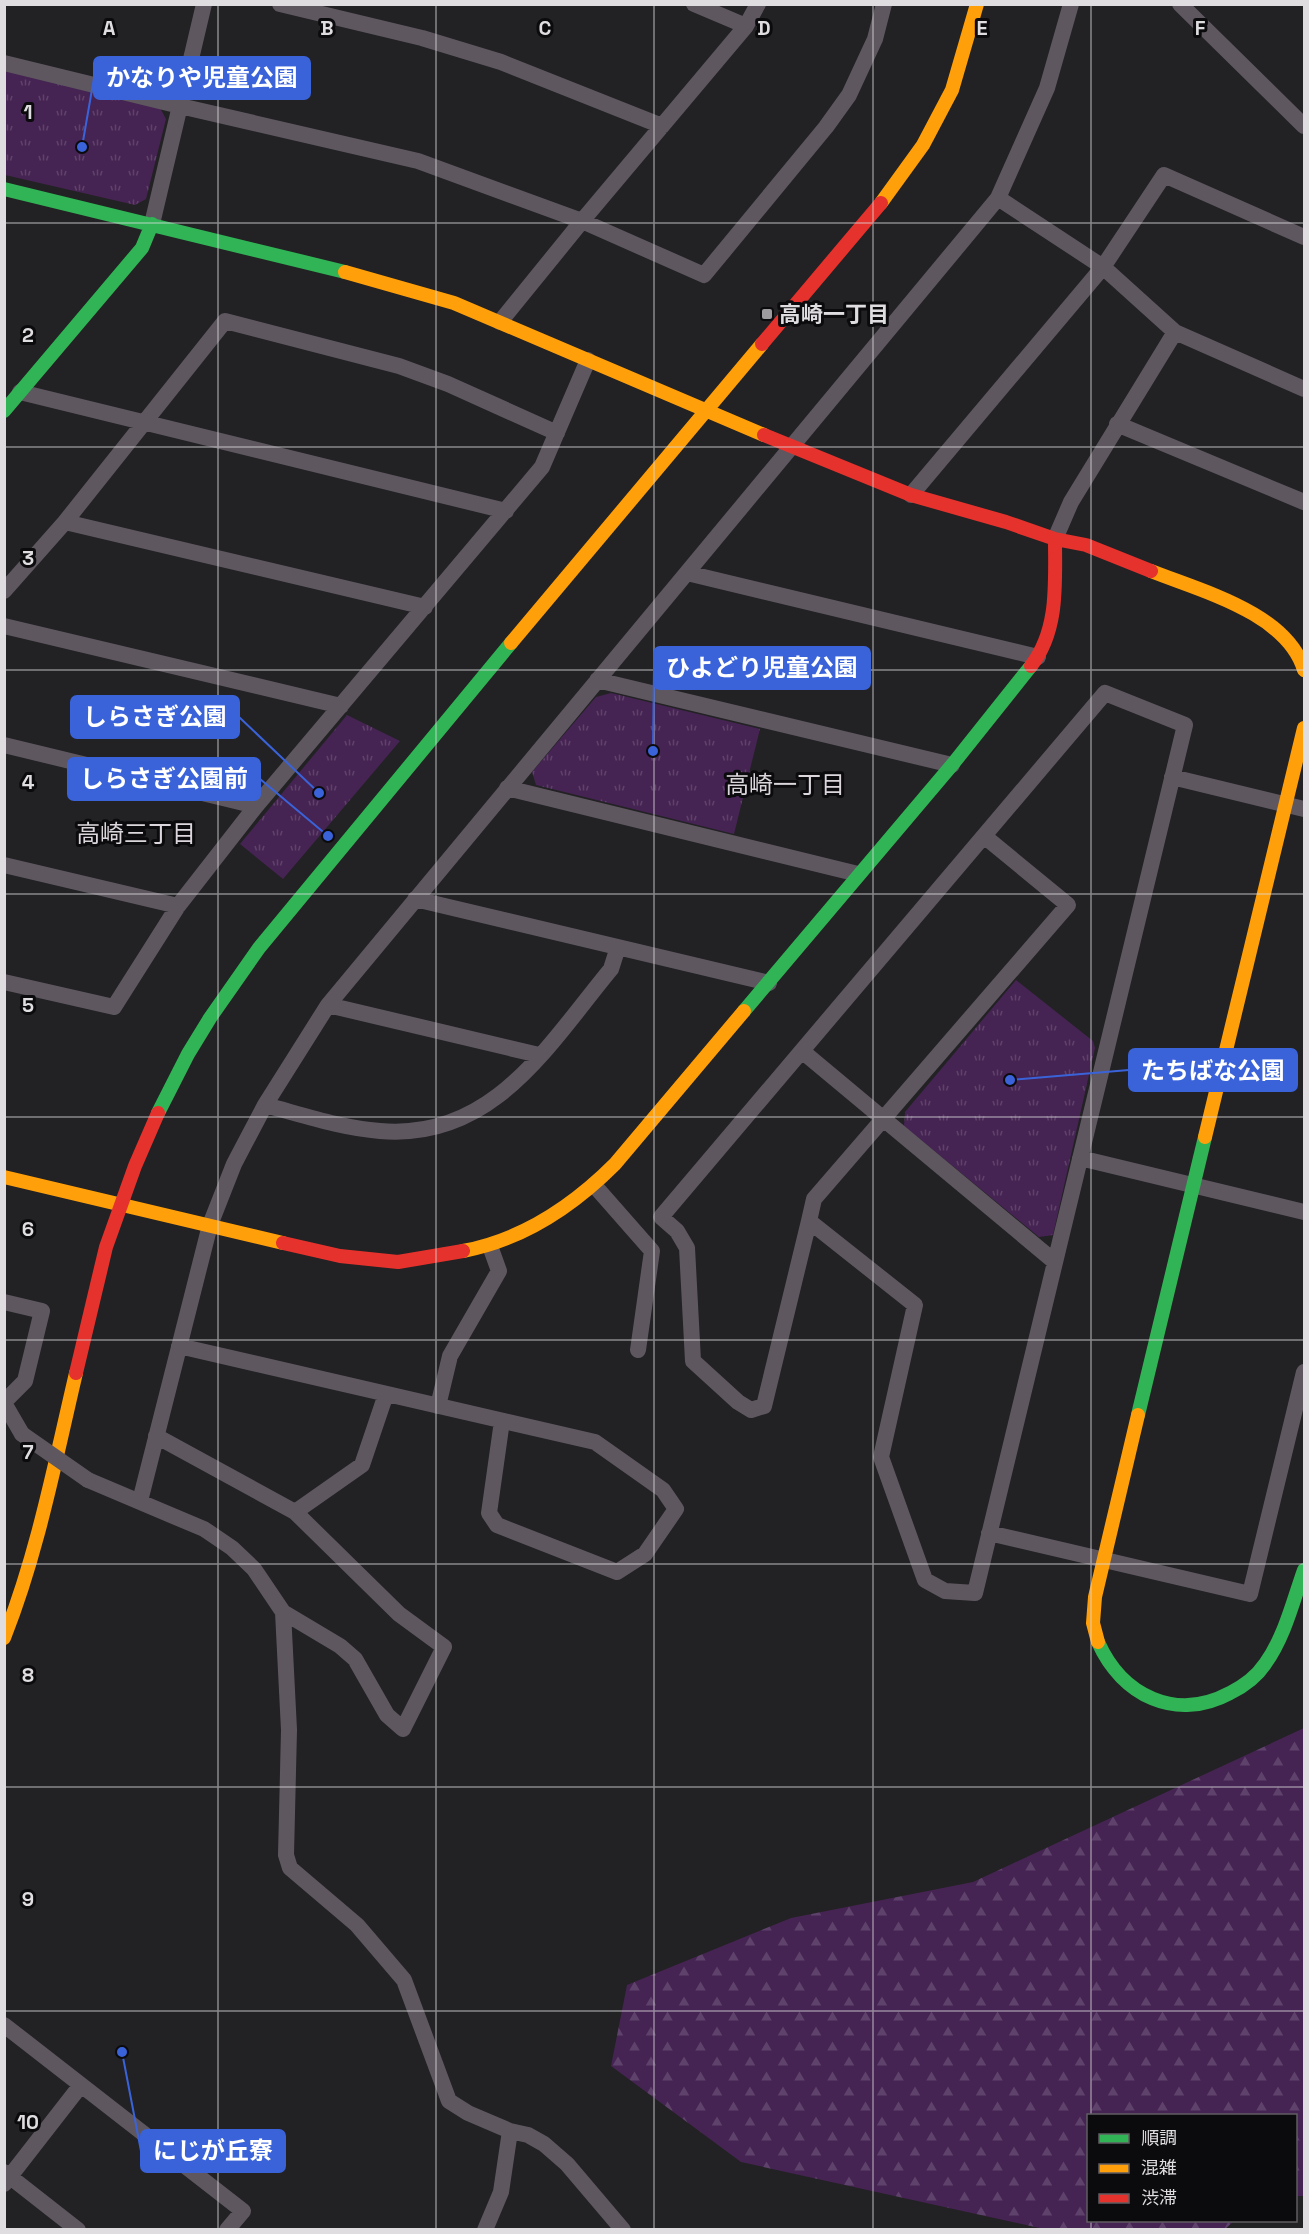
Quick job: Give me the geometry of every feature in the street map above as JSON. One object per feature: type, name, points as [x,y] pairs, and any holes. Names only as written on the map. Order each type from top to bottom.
[{"type":"street","points":[[4,411],[142,248],[152,224],[204,4]]},
{"type":"street","points":[[280,4],[422,38],[501,62],[662,126]]},
{"type":"street","points":[[694,4],[746,26]]},
{"type":"street","points":[[500,322],[746,26],[758,4]]},
{"type":"street","points":[[4,63],[418,160],[582,221],[704,275],[826,127],[849,95],[875,39],[884,4]]},
{"type":"street","points":[[4,1638],[22,1592],[35,1546],[106,1247],[148,1131],[182,1063],[230,985],[259,948],[704,411],[862,227],[896,184],[923,145],[952,90],[977,4]]},
{"type":"street","points":[[140,1501],[210,1225],[234,1164],[265,1105],[328,1005],[998,198],[1047,88],[1071,4]]},
{"type":"street","points":[[1180,4],[1305,126]]},
{"type":"street","points":[[910,495],[1103,267],[1164,175],[1304,237]]},
{"type":"street","points":[[4,189],[374,279],[454,303],[704,411],[910,495],[1006,522],[1055,539],[1086,545],[1245,609],[1272,627],[1288,642],[1300,657],[1305,670]]},
{"type":"street","points":[[998,198],[1103,267],[1175,332],[1305,389]]},
{"type":"street","points":[[4,591],[64,522],[225,321],[399,366],[448,384],[557,433]]},
{"type":"street","points":[[4,1177],[340,1256],[372,1260],[417,1260],[490,1246],[553,1216],[594,1185],[952,765],[1038,657],[1047,641],[1055,608],[1055,539],[1071,502],[1175,332]]},
{"type":"street","points":[[4,982],[114,1007],[178,906],[256,806],[542,467],[588,360]]},
{"type":"street","points":[[20,392],[506,511]]},
{"type":"street","points":[[1117,424],[1305,502]]},
{"type":"street","points":[[64,522],[425,607]]},
{"type":"street","points":[[687,573],[1038,657]]},
{"type":"street","points":[[4,626],[341,706]]},
{"type":"street","points":[[597,680],[952,765]]},
{"type":"street","points":[[809,1221],[915,1305],[881,1456],[925,1580],[945,1591],[975,1593],[1185,725],[1106,693],[984,836],[661,1217],[677,1231],[687,1248],[693,1361],[738,1402],[751,1410],[764,1406],[814,1199],[1068,905],[984,836]]},
{"type":"street","points":[[1305,728],[1094,1602],[1093,1621],[1101,1648],[1124,1682],[1138,1693],[1173,1705],[1211,1703],[1230,1695],[1256,1676],[1264,1666],[1274,1649],[1305,1570]]},
{"type":"street","points":[[4,745],[256,806]]},
{"type":"street","points":[[1172,777],[1305,809]]},
{"type":"street","points":[[507,788],[858,874]]},
{"type":"street","points":[[4,865],[178,906]]},
{"type":"street","points":[[415,899],[768,983]]},
{"type":"street","points":[[265,1105],[354,1128],[382,1132],[415,1131],[446,1124],[474,1113],[519,1079],[610,969],[618,947]]},
{"type":"street","points":[[328,1005],[539,1055]]},
{"type":"street","points":[[802,1051],[1054,1262]]},
{"type":"street","points":[[1080,1158],[1305,1212]]},
{"type":"street","points":[[594,1185],[652,1251],[638,1350]]},
{"type":"street","points":[[438,1406],[450,1356],[499,1271],[490,1246]]},
{"type":"street","points":[[4,1302],[42,1311],[25,1381],[4,1403],[22,1434],[88,1480],[204,1530],[232,1548],[254,1569],[283,1612],[340,1646],[355,1659],[387,1715],[403,1730],[444,1647],[399,1614],[295,1512],[156,1436]]},
{"type":"street","points":[[179,1346],[595,1442],[663,1490],[676,1509],[645,1554],[617,1572],[497,1525],[489,1513],[502,1421]]},
{"type":"street","points":[[989,1533],[1250,1594],[1305,1372]]},
{"type":"street","points":[[295,1512],[362,1465],[386,1394]]},
{"type":"street","points":[[4,1588],[22,1592]]},
{"type":"street","points":[[283,1612],[289,1730],[286,1855],[291,1868],[357,1924],[404,1980],[449,2102],[468,2113],[510,2131],[528,2135],[544,2144],[567,2164],[623,2229]]},
{"type":"street","points":[[4,2025],[243,2211],[228,2229]]},
{"type":"street","points":[[78,2229],[6,2177],[81,2085]]},
{"type":"street","points":[[485,2229],[501,2192],[510,2131]]},
{"type":"green space","points":[[5,71],[160,108],[166,119],[146,199],[135,205],[5,175]]},
{"type":"green space","points":[[611,693],[760,729],[734,834],[536,785],[532,772],[596,697]]},
{"type":"green space","points":[[347,715],[400,741],[283,879],[240,844]]},
{"type":"green space","points":[[1016,980],[1093,1041],[1095,1048],[1053,1235],[1039,1237],[904,1126],[905,1112]]},
{"type":"green space","points":[[1304,1728],[1304,2196],[1297,2196],[1297,2114],[1087,2114],[1087,2222],[1233,2222],[1224,2230],[1044,2229],[741,2162],[611,2066],[627,1985],[791,1918],[973,1882]]},
{"type":"traffic: fast","points":[[4,189],[345,272]]},
{"type":"traffic: fast","points":[[4,411],[142,248],[152,224]]},
{"type":"traffic: fast","points":[[158,1113],[188,1054],[210,1018],[259,948],[511,643]]},
{"type":"traffic: fast","points":[[744,1011],[952,765],[1031,666]]},
{"type":"traffic: fast","points":[[1138,1415],[1205,1137]]},
{"type":"traffic: fast","points":[[1098,1642],[1108,1661],[1121,1677],[1136,1690],[1153,1699],[1171,1704],[1190,1705],[1210,1701],[1245,1684],[1265,1664],[1283,1630],[1304,1570]]},
{"type":"traffic: slow","points":[[881,203],[923,145],[952,90],[977,4]]},
{"type":"traffic: slow","points":[[345,272],[454,303],[764,435]]},
{"type":"traffic: slow","points":[[511,643],[762,344]]},
{"type":"traffic: slow","points":[[1151,571],[1217,596],[1261,619],[1280,633],[1295,650],[1304,670]]},
{"type":"traffic: slow","points":[[1205,1137],[1304,728]]},
{"type":"traffic: slow","points":[[463,1251],[485,1246],[526,1230],[582,1194],[615,1164],[744,1011]]},
{"type":"traffic: slow","points":[[4,1177],[283,1243]]},
{"type":"traffic: slow","points":[[4,1638],[36,1540],[76,1373]]},
{"type":"traffic: slow","points":[[1098,1642],[1093,1623],[1095,1597],[1138,1415]]},
{"type":"traffic: jam","points":[[762,344],[881,203]]},
{"type":"traffic: jam","points":[[764,435],[911,495],[1006,522],[1055,539],[1086,545],[1151,571]]},
{"type":"traffic: jam","points":[[1031,666],[1047,637],[1051,622],[1055,589],[1055,539]]},
{"type":"traffic: jam","points":[[76,1373],[106,1247],[135,1166],[158,1113]]},
{"type":"traffic: jam","points":[[283,1243],[340,1256],[398,1262],[463,1251]]},
{"type":"place","name":"かなりや児童公園","points":[[82,147]]},
{"type":"place","name":"高崎一丁目","points":[[767,314]]},
{"type":"place","name":"ひよどり児童公園","points":[[653,751]]},
{"type":"place","name":"しらさぎ公園","points":[[319,793]]},
{"type":"place","name":"しらさぎ公園前","points":[[328,836]]},
{"type":"place","name":"たちばな公園","points":[[1010,1080]]},
{"type":"place","name":"にじが丘寮","points":[[122,2052]]},
{"type":"district","name":"高崎一丁目","points":[[785,784]]},
{"type":"district","name":"高崎三丁目","points":[[136,833]]}]
